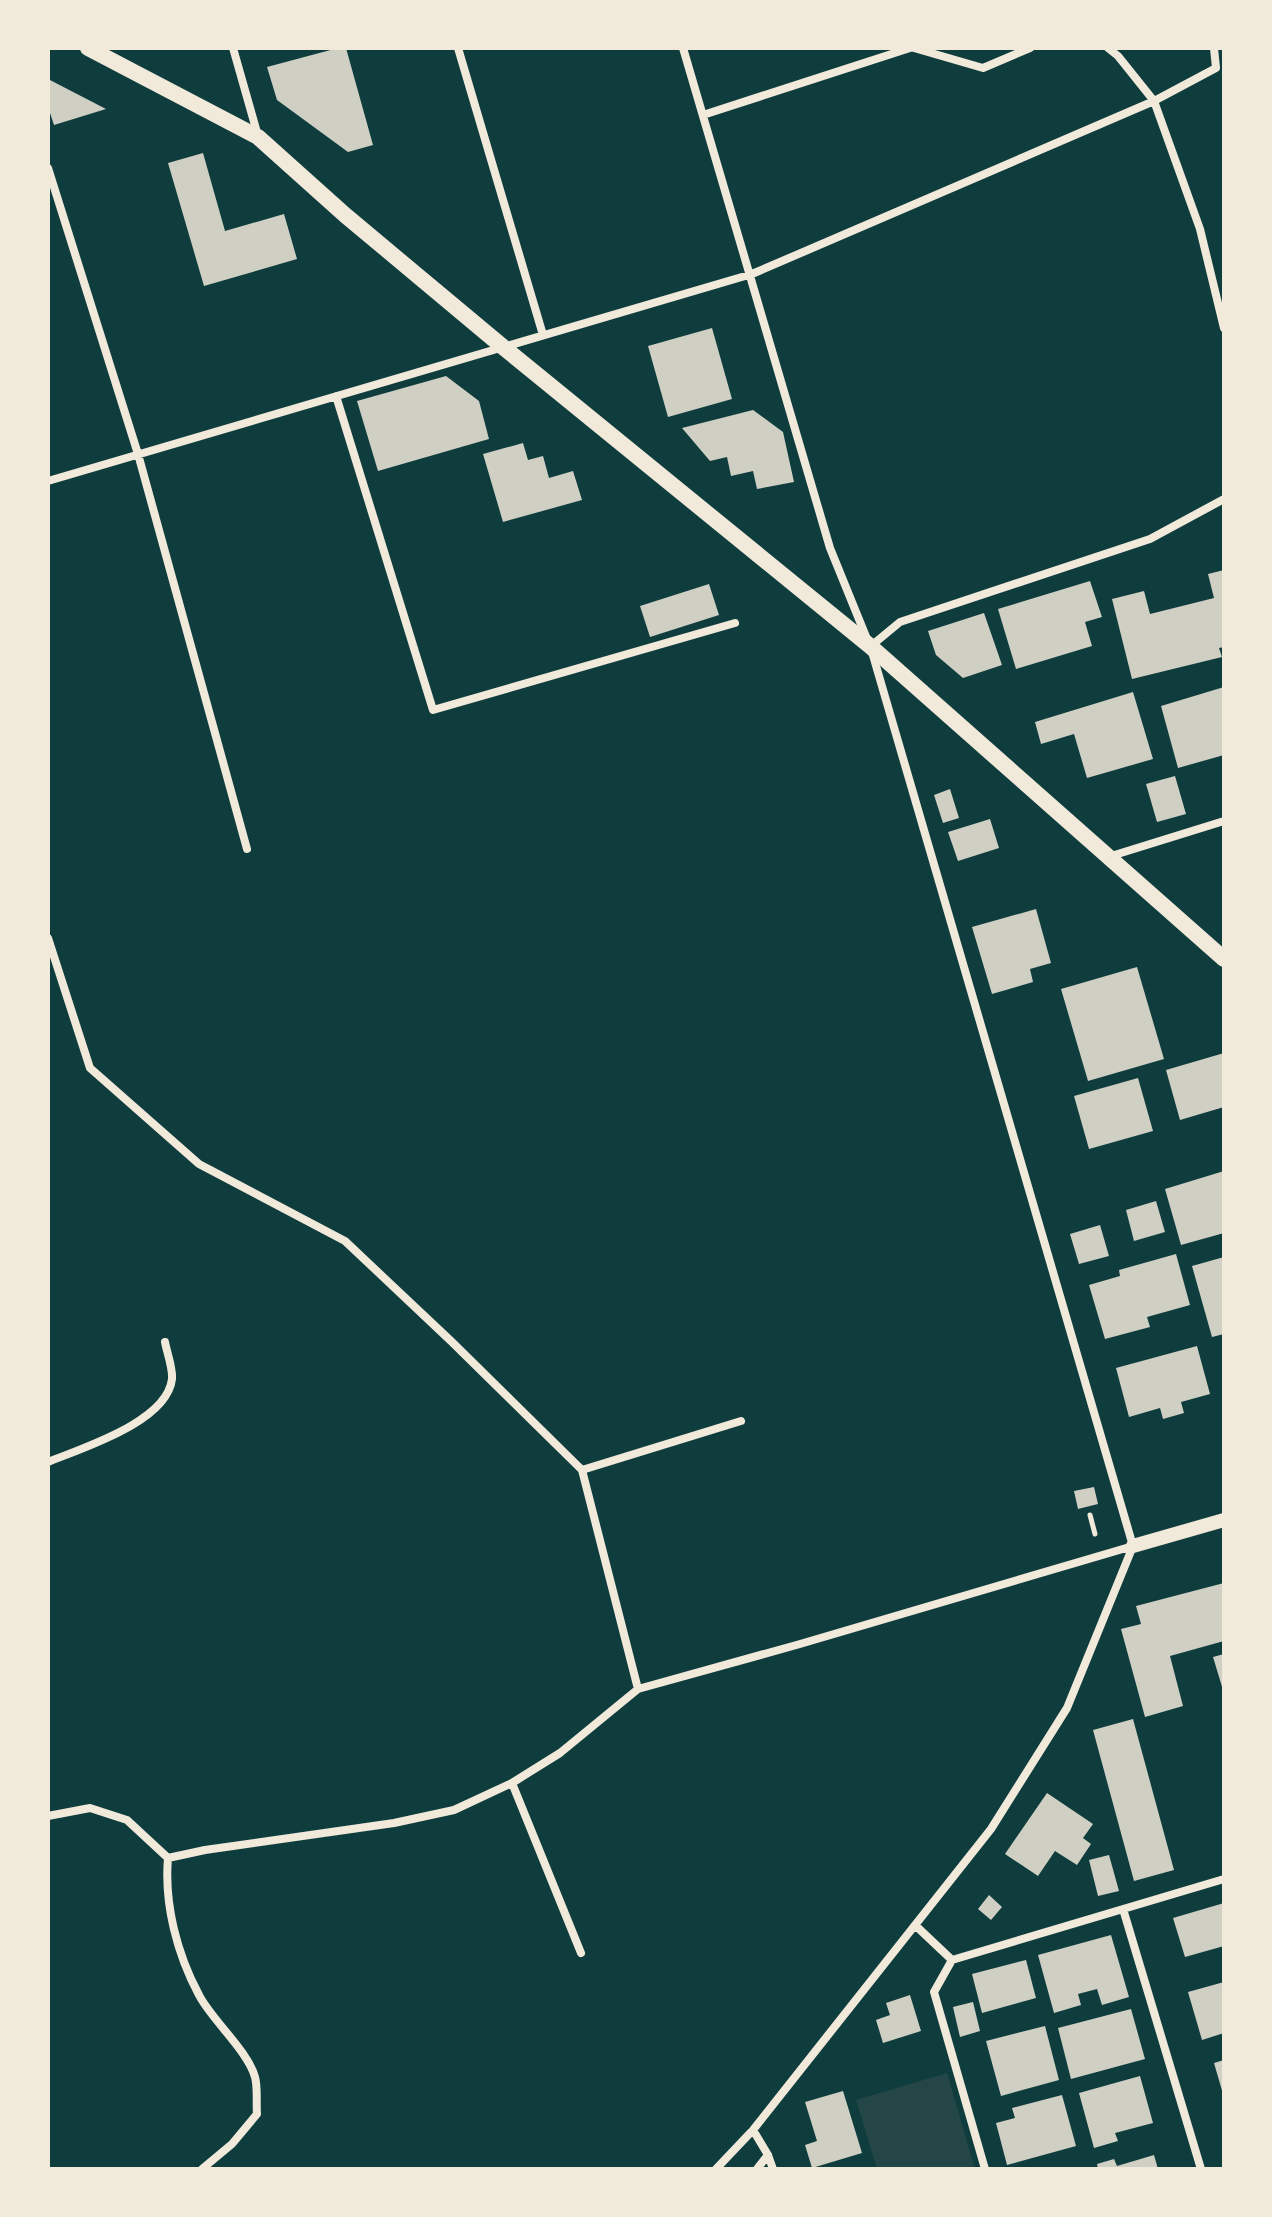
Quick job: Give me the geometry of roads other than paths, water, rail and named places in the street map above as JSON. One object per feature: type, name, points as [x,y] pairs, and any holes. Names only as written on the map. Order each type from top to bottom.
[{"type":"main road","points":[[88,48],[258,137],[345,215],[503,347],[870,646],[1224,959]]},
{"type":"street","points":[[233,48],[258,137]]},
{"type":"street","points":[[458,48],[543,335]]},
{"type":"street","points":[[683,48],[752,274],[830,548],[870,646],[1133,1546],[1067,1708],[991,1829],[753,2130],[716,2169]]},
{"type":"street","points":[[703,115],[912,48],[983,68],[1030,48]]},
{"type":"street","points":[[1108,48],[1154,101],[1200,229],[1224,328]]},
{"type":"street","points":[[48,481],[752,274],[1154,101],[1216,68],[1214,48]]},
{"type":"street","points":[[48,168],[138,454],[247,849]]},
{"type":"street","points":[[336,396],[433,710],[735,623]]},
{"type":"street","points":[[870,646],[900,622],[1150,539],[1224,499]]},
{"type":"street","points":[[1107,857],[1224,821]]},
{"type":"street","points":[[48,938],[90,1068],[199,1164],[345,1241],[582,1470],[638,1689]]},
{"type":"street","points":[[48,1462],[118,1433],[160,1406],[172,1379],[165,1342]]},
{"type":"street","points":[[582,1470],[741,1421]]},
{"type":"street","points":[[168,1858],[394,1823],[454,1810],[512,1783],[560,1753],[638,1689],[1224,1520]]},
{"type":"street","points":[[512,1783],[581,1953]]},
{"type":"street","points":[[48,1816],[90,1808],[127,1820],[168,1858]]},
{"type":"street","points":[[168,1858],[166,1888],[176,1938],[199,1996],[255,2075],[257,2114],[232,2144],[202,2169]]},
{"type":"street","points":[[985,2169],[934,1992],[952,1960],[1224,1879]]},
{"type":"street","points":[[1123,1909],[1201,2169]]},
{"type":"street","points":[[915,1925],[952,1960]]},
{"type":"street","points":[[753,2130],[773,2169]]},
{"type":"street","points":[[757,2169],[768,2155]]}]
